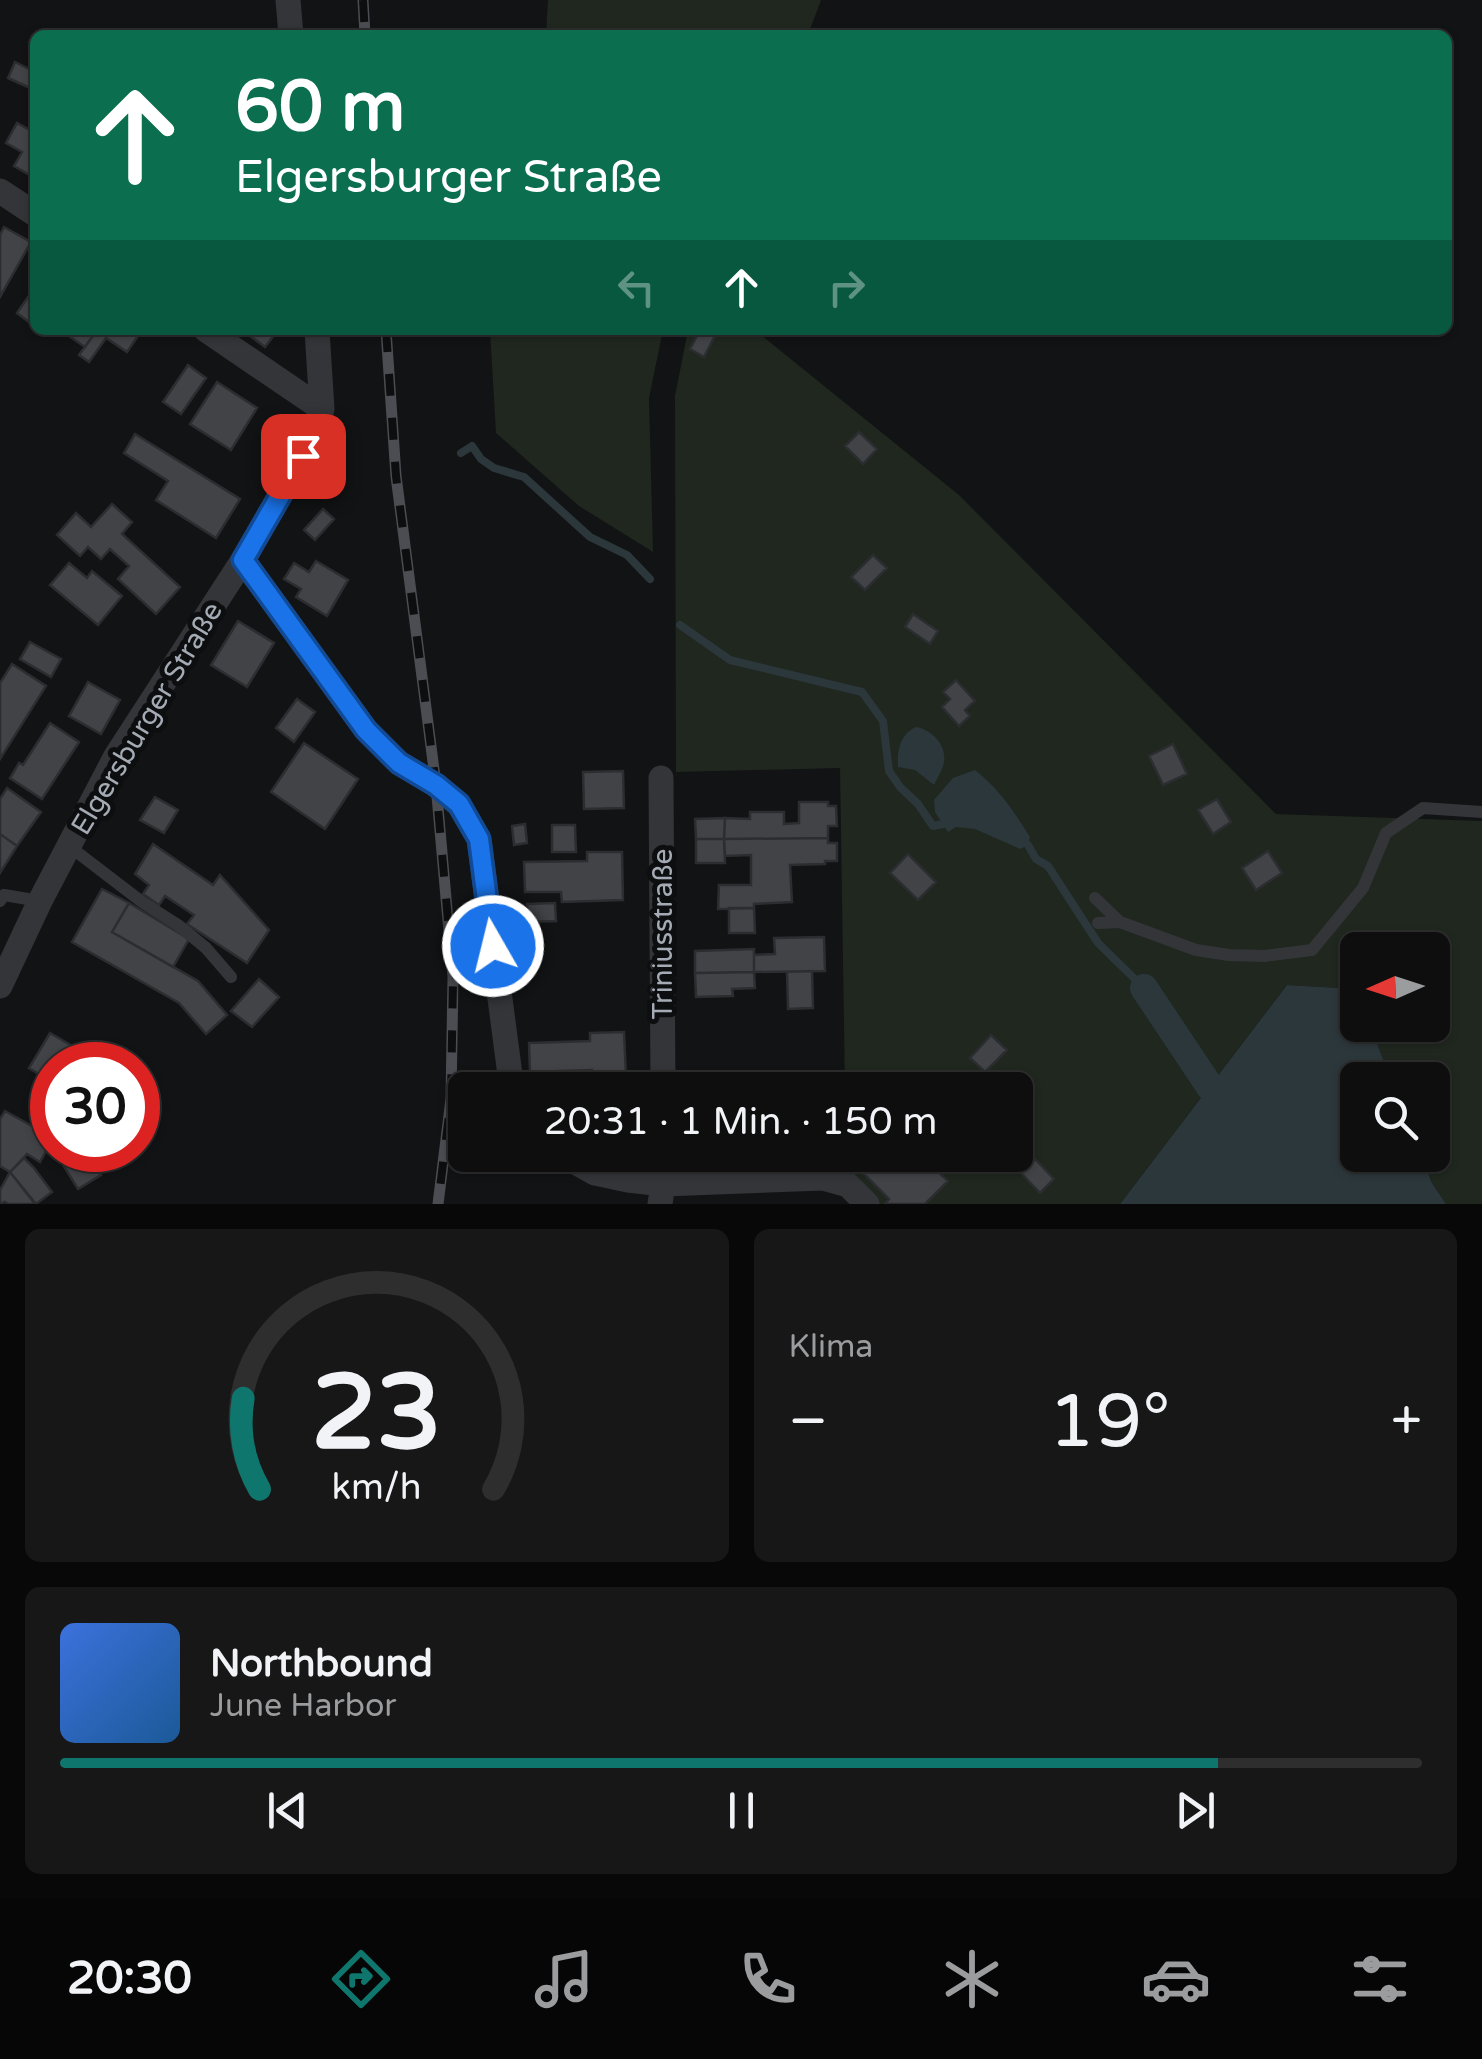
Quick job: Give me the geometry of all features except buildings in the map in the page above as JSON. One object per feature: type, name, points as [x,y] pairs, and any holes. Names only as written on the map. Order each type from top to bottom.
[{"type":"street","points":[[288,0],[291,30]]},
{"type":"street","points":[[0,191],[30,211]]},
{"type":"street","points":[[213,335],[322,409]]},
{"type":"street","name":"Elgersburger Straße","points":[[0,986],[116,756],[243,560],[303,456],[322,409],[316,335]]},
{"type":"street","points":[[243,560],[366,730],[399,763],[459,804],[479,839],[510,1072]]},
{"type":"street","name":"Triniusstraße","points":[[662,778],[663,1072]]},
{"type":"street","points":[[595,1172],[662,1194],[824,1178],[848,1184],[867,1204]]},
{"type":"lane","points":[[1098,923],[1120,922],[1196,950],[1228,955],[1264,956],[1312,950],[1362,888],[1386,833],[1423,808],[1482,812]]},
{"type":"lane","points":[[69,846],[178,925],[206,948],[231,977]]},
{"type":"lane","points":[[0,901],[4,895],[40,901]]},
{"type":"lane","points":[[1095,898],[1120,922]]},
{"type":"shaded area","points":[[548,0],[821,0],[810,30],[546,30]]},
{"type":"shaded area","points":[[490,335],[662,335],[649,398],[653,552],[579,506],[496,433]]},
{"type":"shaded area","points":[[687,335],[761,335],[959,495],[1276,814],[1482,821],[1482,1204],[1446,1204],[1428,1172],[1450,1172],[1450,1062],[1384,1062],[1376,1042],[1450,1042],[1450,932],[1340,932],[1340,988],[1287,985],[1120,1204],[859,1204],[847,1191],[846,1172],[1033,1172],[1033,1072],[845,1072],[840,768],[676,772],[675,396]]},
{"type":"shaded area","points":[[916,727],[932,734],[943,750],[943,765],[934,785],[915,770],[898,767],[901,744]]},
{"type":"shaded area","points":[[975,770],[1012,809],[1030,837],[1028,845],[1020,849],[975,829],[956,827],[948,832],[935,812],[934,800],[953,778]]},
{"type":"shaded area","points":[[1287,985],[1340,988],[1340,1042],[1376,1042],[1384,1062],[1340,1062],[1340,1172],[1428,1172],[1446,1204],[1120,1204]]},
{"type":"waterway","points":[[461,453],[472,446],[494,468],[524,477],[590,537],[627,555],[650,579]]},
{"type":"waterway","points":[[680,625],[730,660],[862,692],[883,721],[889,771],[933,826],[943,824]]},
{"type":"waterway","points":[[1028,845],[1036,859],[1048,866],[1098,943],[1144,988]]},
{"type":"waterway","points":[[1144,988],[1210,1087]]},
{"type":"railway","points":[[363,0],[365,30]]},
{"type":"railway","points":[[386,335],[396,476],[436,785],[453,977],[451,1099],[438,1204]]},
{"type":"route","points":[[303,456],[243,560],[366,730],[399,763],[459,804],[479,839],[493,946]]}]
